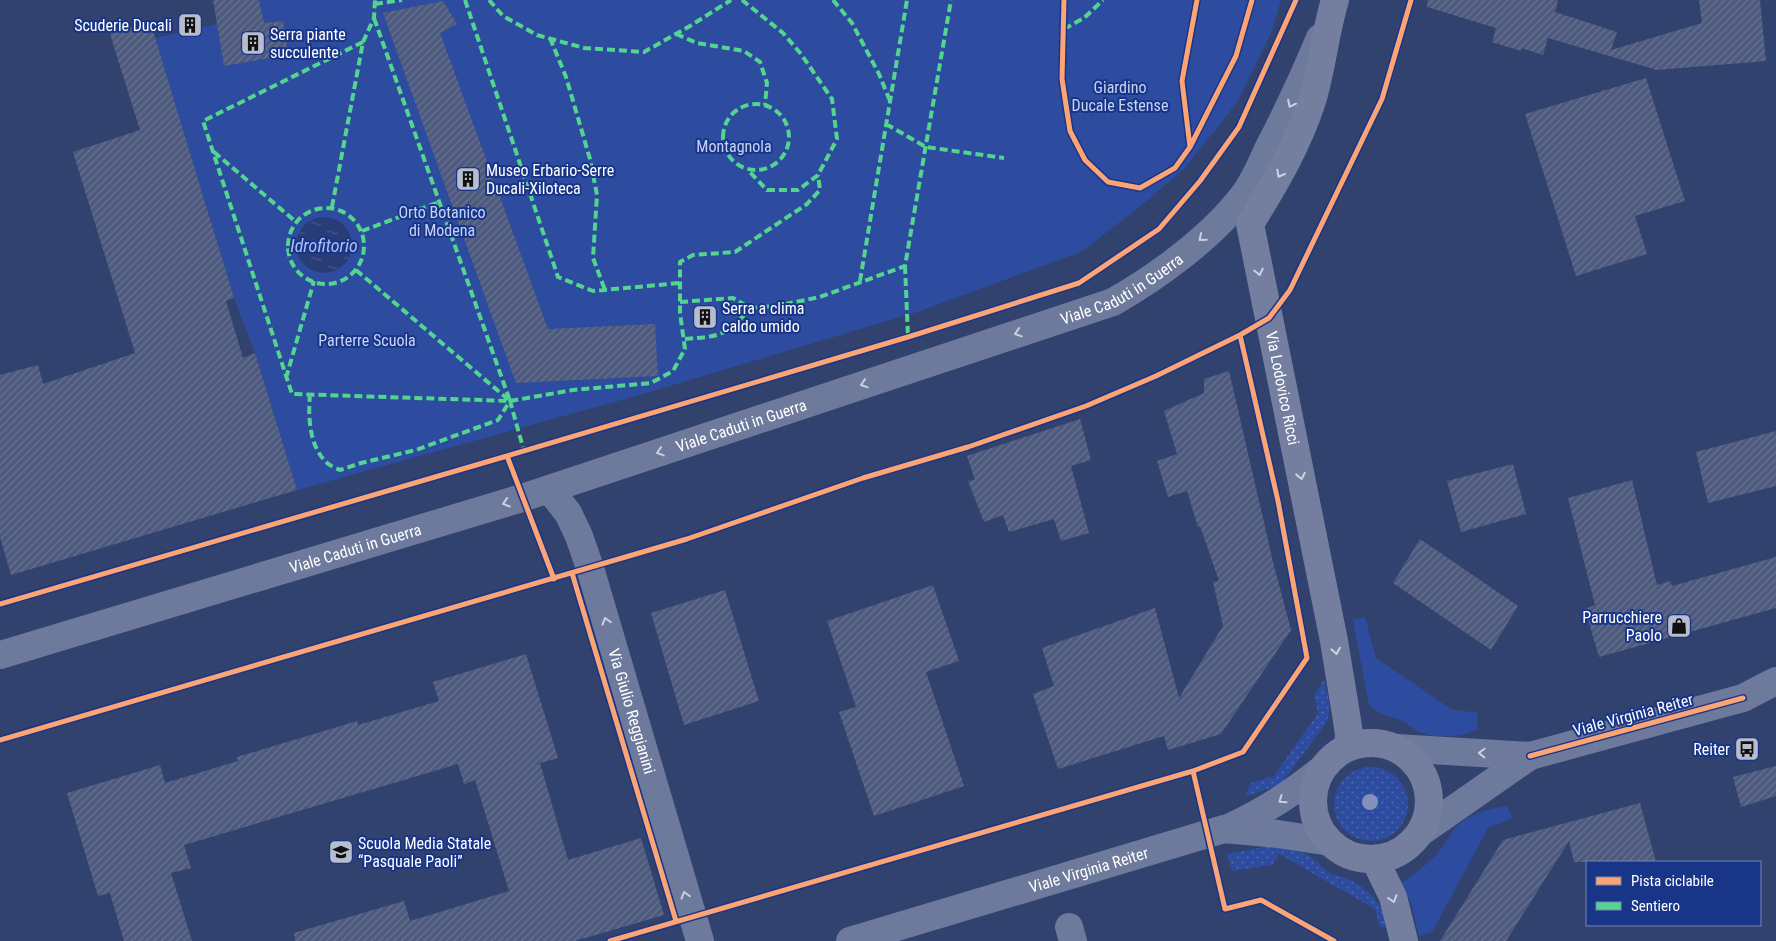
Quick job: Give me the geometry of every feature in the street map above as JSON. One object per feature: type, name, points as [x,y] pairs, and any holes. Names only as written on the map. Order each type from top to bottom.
[{"type":"main road","name":"Via Lodovico Ricci","points":[[1333,6],[1312,100],[1297,140],[1250,224],[1334,641],[1349,734],[1348,747]]},
{"type":"main road","name":"Viale Virginia Reiter","points":[[1364,743],[1396,748],[1412,760],[1424,776],[1429,795],[1428,814],[1420,832],[1401,852],[1375,860],[1351,856],[1330,842],[1319,826],[1313,807],[1314,788],[1321,770],[1333,757],[1348,747],[1364,743]]},
{"type":"main road","points":[[1375,860],[1393,897],[1404,941]]},
{"type":"street","name":"Viale Caduti in Guerra","points":[[0,656],[549,489],[1113,302],[1139,288],[1161,272],[1215,227],[1244,196],[1292,102],[1333,6]]},
{"type":"street","name":"Via Giulio Reggianini","points":[[549,489],[568,514],[579,536],[590,568],[700,941]]},
{"type":"street","name":"Viale Virginia Reiter","points":[[1396,748],[1530,756],[1743,698],[1776,681]]},
{"type":"street","name":"Viale Virginia Reiter","points":[[1743,698],[1776,698]]},
{"type":"street","name":"Viale Virginia Reiter","points":[[1420,832],[1530,756]]},
{"type":"street","points":[[1224,829],[1251,818],[1276,804],[1321,770]]},
{"type":"street","name":"Viale Virginia Reiter","points":[[850,941],[1224,829],[1278,834],[1330,842]]},
{"type":"green space","name":"Orto Botanico di Modena","points":[[259,0],[1281,0],[1272,31],[1237,103],[1183,170],[1137,209],[1081,252],[917,312],[643,394],[297,490],[255,353],[234,298],[155,38],[262,14]]},
{"type":"green space","points":[[1365,617],[1376,658],[1451,709],[1478,713],[1477,730],[1449,736],[1434,736],[1417,731],[1400,720],[1379,713],[1369,705],[1353,620]]},
{"type":"green space","points":[[1324,679],[1329,707],[1326,723],[1281,784],[1245,797],[1251,783],[1274,776],[1318,713],[1314,696]]},
{"type":"green space","points":[[1371,767],[1392,773],[1402,783],[1408,804],[1402,825],[1392,835],[1371,841],[1350,835],[1340,825],[1334,804],[1340,783],[1350,773]]},
{"type":"green space","points":[[1507,806],[1512,818],[1488,828],[1432,932],[1419,936],[1411,903],[1400,884],[1436,855],[1454,829],[1462,822],[1480,812]]},
{"type":"green space","points":[[1268,846],[1305,854],[1329,872],[1361,886],[1378,903],[1387,926],[1380,927],[1375,909],[1279,854],[1272,865],[1232,871],[1227,854]]},
{"type":"water","name":"Idrofitorio","points":[[319,217],[329,217],[344,225],[350,234],[352,245],[350,256],[344,265],[329,273],[319,273],[308,268],[301,261],[296,250],[296,240],[301,229],[308,222]]},
{"type":"building","name":"Serra piante succulente","points":[[213,0],[259,0],[264,23],[283,21],[288,55],[224,66]]},
{"type":"building","points":[[1428,0],[1558,0],[1555,12],[1617,32],[1611,50],[1702,23],[1699,0],[1760,0],[1766,61],[1657,70],[1548,38],[1543,55],[1522,48],[1521,51],[1492,42],[1496,28],[1427,7]]},
{"type":"building","name":"Museo Erbario-Serre Ducali-Xiloteca","points":[[443,1],[457,24],[440,33],[548,329],[655,324],[658,376],[516,383],[383,13]]},
{"type":"building","points":[[150,21],[234,298],[226,301],[243,358],[255,353],[297,490],[11,575],[0,537],[0,375],[38,365],[43,384],[135,353],[73,152],[140,130],[110,34]]},
{"type":"building","points":[[1646,78],[1685,201],[1635,216],[1647,254],[1576,276],[1525,114]]},
{"type":"building","points":[[1229,371],[1274,566],[1291,630],[1221,734],[1168,750],[1164,736],[1058,769],[1033,694],[1054,686],[1042,648],[1155,608],[1179,698],[1223,626],[1213,582],[1219,581],[1200,526],[1198,527],[1187,491],[1168,497],[1157,461],[1177,454],[1164,411],[1204,393],[1204,379]]},
{"type":"building","points":[[1080,419],[1091,460],[1071,466],[1089,533],[1061,541],[1054,519],[1009,532],[1003,515],[984,522],[968,481],[975,480],[967,456]]},
{"type":"building","points":[[1776,431],[1776,486],[1708,503],[1696,452]]},
{"type":"building","points":[[1513,464],[1526,514],[1461,532],[1447,481]]},
{"type":"building","points":[[1632,480],[1657,585],[1670,581],[1672,586],[1776,557],[1776,608],[1599,657],[1585,609],[1595,605],[1568,498]]},
{"type":"building","points":[[1420,539],[1518,606],[1491,650],[1393,583]]},
{"type":"building","points":[[933,585],[959,661],[926,672],[964,786],[874,816],[839,712],[856,707],[827,621]]},
{"type":"building","points":[[725,590],[759,701],[684,725],[651,613]]},
{"type":"building","points":[[526,654],[558,758],[540,763],[568,860],[641,838],[664,915],[575,941],[295,941],[294,933],[404,901],[410,921],[509,891],[475,780],[464,784],[458,764],[184,845],[191,868],[171,873],[192,941],[124,941],[110,893],[98,896],[67,793],[160,765],[165,783],[238,761],[237,757],[357,721],[358,725],[439,701],[433,682]]},
{"type":"building","points":[[1776,766],[1776,796],[1741,807],[1733,777]]},
{"type":"building","points":[[1640,803],[1656,861],[1574,862],[1569,841],[1506,941],[1440,941],[1503,840]]},
{"type":"marked path","points":[[332,207],[363,42],[374,18],[375,0]]},
{"type":"marked path","points":[[375,4],[402,0]]},
{"type":"marked path","points":[[465,0],[558,277],[593,291],[680,283]]},
{"type":"marked path","points":[[489,0],[503,16],[537,35],[584,48],[644,52],[731,0]]},
{"type":"marked path","points":[[742,0],[783,33],[801,54],[832,99],[837,139],[818,175],[798,190],[767,190],[748,170]]},
{"type":"marked path","points":[[833,0],[852,23],[879,74],[890,101]]},
{"type":"marked path","points":[[860,281],[907,0]]},
{"type":"marked path","points":[[680,302],[733,298],[750,308],[776,306],[820,297],[905,266],[951,0]]},
{"type":"marked path","points":[[1064,29],[1084,18],[1103,0]]},
{"type":"marked path","points":[[356,270],[510,401],[374,18]]},
{"type":"marked path","points":[[676,34],[697,43],[744,51],[760,62],[767,83],[765,105]]},
{"type":"marked path","points":[[550,38],[566,77],[590,159],[597,195],[593,258],[605,290]]},
{"type":"marked path","points":[[363,42],[203,121],[292,394],[510,401],[573,390],[651,383],[673,371],[685,349],[680,313],[680,262],[693,255],[735,252],[807,204],[820,190],[818,175]]},
{"type":"marked path","points":[[749,104],[763,104],[775,109],[784,118],[789,130],[789,137],[787,150],[780,161],[763,170],[749,170],[737,165],[728,156],[723,144],[723,130],[728,118],[737,109],[749,104]]},
{"type":"marked path","points":[[886,124],[926,147],[1004,158]]},
{"type":"marked path","points":[[214,152],[295,221]]},
{"type":"marked path","points":[[362,231],[439,202]]},
{"type":"marked path","points":[[326,208],[341,211],[353,219],[361,231],[364,246],[361,261],[353,273],[341,281],[326,284],[311,281],[299,273],[291,261],[288,246],[291,231],[299,219],[311,211],[326,208]]},
{"type":"marked path","points":[[905,266],[908,337]]},
{"type":"marked path","points":[[286,378],[314,281]]},
{"type":"marked path","points":[[685,339],[715,336],[722,333],[735,325],[750,308]]},
{"type":"marked path","points":[[310,394],[311,430],[316,447],[326,462],[340,470],[416,450],[498,420],[510,401],[524,451]]},
{"type":"cycle path","points":[[1064,0],[1062,79],[1070,131],[1085,160],[1108,182],[1140,188],[1175,168],[1190,147],[1236,56],[1252,0]]},
{"type":"cycle path","points":[[1190,147],[1182,81],[1197,0]]},
{"type":"cycle path","points":[[0,604],[908,337],[1079,283],[1159,229],[1200,181],[1239,127],[1296,0]]},
{"type":"cycle path","points":[[0,740],[687,539],[863,478],[968,447],[1086,406],[1156,376],[1240,335],[1269,318],[1290,290],[1382,99],[1411,0]]},
{"type":"cycle path","points":[[1240,335],[1278,501],[1307,658],[1243,752],[1193,771],[1225,909],[1261,900],[1334,941]]},
{"type":"cycle path","points":[[507,456],[554,579]]},
{"type":"cycle path","points":[[572,573],[676,921]]},
{"type":"cycle path","points":[[1530,756],[1743,698]]},
{"type":"cycle path","points":[[610,941],[1193,771]]},
{"type":"place","name":"Scuderie Ducali","points":[[190,25]]},
{"type":"place","name":"Serra piante succulente","points":[[253,43]]},
{"type":"place","name":"Museo Erbario-Serre Ducali-Xiloteca","points":[[468,179]]},
{"type":"place","name":"Serra a clima caldo umido","points":[[705,317]]},
{"type":"place","name":"Parrucchiere Paolo","points":[[1679,626]]},
{"type":"place","name":"Reiter","points":[[1747,749]]},
{"type":"place","name":"Scuola Media Statale “Pasquale Paoli”","points":[[341,852]]},
{"type":"park label","name":"Giardino Ducale Estense","points":[[1120,96]]},
{"type":"park label","name":"Montagnola","points":[[734,146]]},
{"type":"park label","name":"Parterre Scuola","points":[[367,340]]}]
